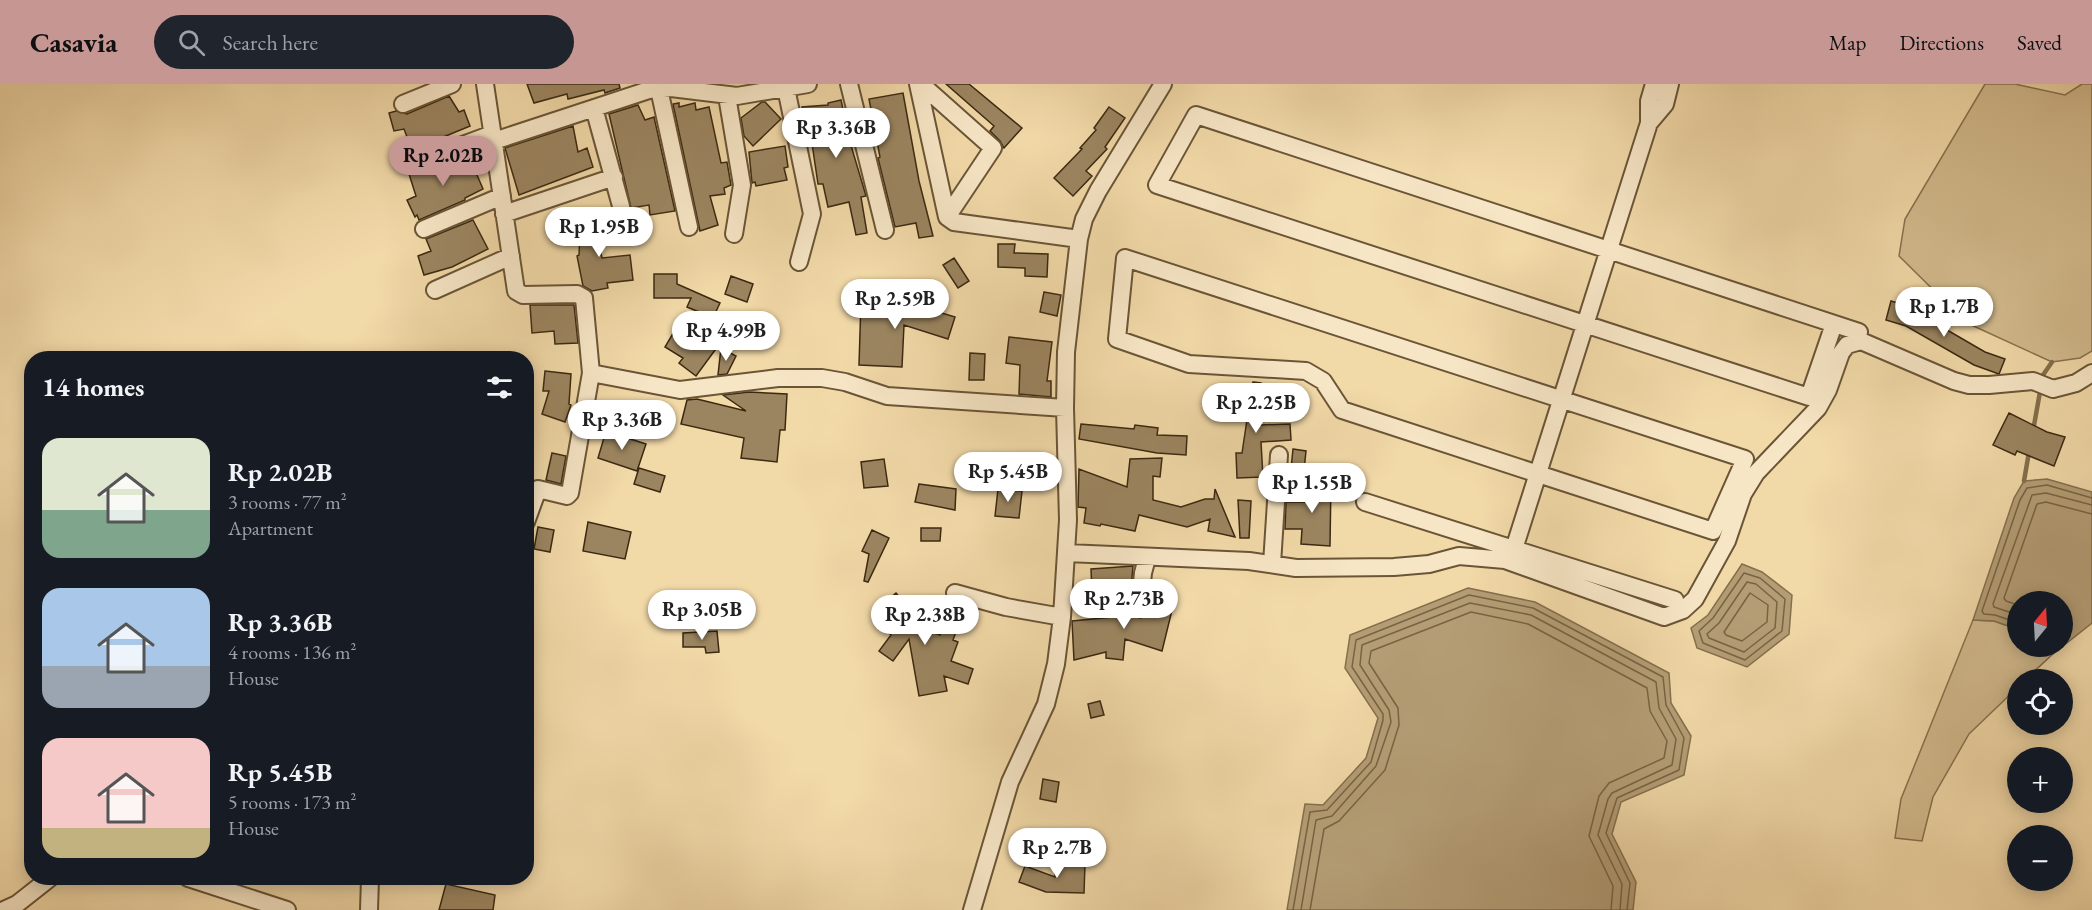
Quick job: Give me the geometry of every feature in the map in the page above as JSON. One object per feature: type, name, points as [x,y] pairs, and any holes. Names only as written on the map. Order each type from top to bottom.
[{"type":"street","points":[[403,104],[452,84]]},
{"type":"street","points":[[485,84],[514,286],[519,293],[577,294],[584,298],[591,374],[570,493],[567,496],[538,489],[534,500]]},
{"type":"street","points":[[412,164],[659,89],[671,88],[727,96],[808,84]]},
{"type":"street","points":[[849,84],[885,230]]},
{"type":"street","points":[[919,84],[993,148],[947,217]]},
{"type":"street","points":[[919,84],[947,217],[954,222],[1079,239]]},
{"type":"street","points":[[972,910],[1010,782],[1048,696],[1056,664],[1062,617],[1068,520],[1066,352],[1079,239],[1084,219],[1098,191],[1162,84]]},
{"type":"street","points":[[1514,549],[1649,123],[1649,101],[1654,84]]},
{"type":"street","points":[[1649,123],[1665,104],[1670,84]]},
{"type":"street","points":[[786,88],[812,214],[799,262]]},
{"type":"street","points":[[659,89],[689,227]]},
{"type":"street","points":[[727,96],[742,185],[734,234]]},
{"type":"street","points":[[594,108],[621,206]]},
{"type":"street","points":[[1834,324],[1809,397],[1157,185],[1196,116],[1609,250],[1834,324],[1858,332]]},
{"type":"street","points":[[504,214],[614,177]]},
{"type":"street","points":[[424,229],[502,196]]},
{"type":"street","points":[[435,290],[511,256]]},
{"type":"street","points":[[1125,258],[1745,459],[1713,531],[1538,474],[1342,410],[1323,381],[1306,371],[1189,364],[1117,339],[1125,258]]},
{"type":"street","points":[[1066,553],[1272,564],[1296,568],[1394,567],[1429,564],[1459,556],[1505,560],[1664,616],[1683,610],[1695,599],[1727,541],[1743,494],[1756,473],[1818,408],[1847,345],[1862,341],[1954,381],[1969,385],[2040,383],[2053,389],[2067,386],[2092,373]]},
{"type":"street","points":[[591,374],[680,390],[778,378],[822,378],[845,382],[887,396],[1065,408]]},
{"type":"street","points":[[1272,564],[1279,455]]},
{"type":"street","points":[[1365,502],[1675,600]]},
{"type":"street","points":[[1140,604],[1147,558]]},
{"type":"street","points":[[955,593],[1006,607],[1062,617]]},
{"type":"street","points":[[4,910],[17,904],[41,885]]},
{"type":"street","points":[[210,885],[287,910]]},
{"type":"street","points":[[369,910],[370,885]]},
{"type":"shaded area","points":[[1985,84],[2015,84],[2065,95],[2082,84],[2092,84],[2092,351],[2080,358],[2052,362],[1967,323],[1899,256],[1905,219]]},
{"type":"shaded area","points":[[1973,620],[1994,621],[2007,626],[2007,657],[2050,657],[2037,669],[2007,669],[2007,698],[1969,734],[1933,797],[1922,841],[1895,838],[1901,799]]},
{"type":"water","points":[[2047,479],[2092,492],[2092,623],[2073,638],[2073,591],[2007,591],[2007,626],[1994,621],[1973,620],[2014,498],[2024,481]]},
{"type":"water","points":[[1742,564],[1762,572],[1792,595],[1789,634],[1747,667],[1697,648],[1691,628],[1708,615]]},
{"type":"water","points":[[1468,588],[1535,602],[1669,673],[1671,703],[1691,736],[1684,775],[1621,802],[1612,834],[1636,882],[1633,910],[1287,910],[1305,804],[1323,805],[1366,758],[1378,718],[1345,668],[1350,635]]},
{"type":"building","points":[[527,84],[619,84],[620,88],[568,99],[567,94],[534,103]]},
{"type":"building","points":[[946,84],[969,84],[1022,128],[1004,148],[990,131],[994,126]]},
{"type":"building","points":[[903,93],[919,181],[933,236],[919,238],[916,223],[895,227],[878,158],[880,157],[869,99]]},
{"type":"building","points":[[449,96],[459,112],[464,110],[470,126],[412,150],[404,129],[394,131],[389,113],[396,111],[407,114]]},
{"type":"building","points":[[841,100],[850,142],[866,196],[861,197],[867,233],[856,235],[849,202],[828,207],[823,184],[818,184],[810,130],[806,131],[802,107],[828,105],[828,103]]},
{"type":"building","points":[[765,102],[781,119],[753,146],[744,136],[741,118]]},
{"type":"building","points":[[679,103],[679,107],[695,103],[696,110],[709,107],[721,163],[727,162],[731,185],[724,188],[725,194],[710,196],[718,225],[700,231],[673,104]]},
{"type":"building","points":[[638,105],[645,120],[654,117],[675,211],[650,215],[649,205],[631,208],[609,114]]},
{"type":"building","points":[[1109,107],[1125,118],[1105,147],[1107,149],[1086,171],[1092,176],[1073,196],[1054,178],[1082,149],[1080,148],[1096,130],[1094,128]]},
{"type":"building","points":[[573,126],[578,152],[587,148],[593,167],[519,195],[505,148]]},
{"type":"building","points":[[785,146],[788,167],[784,168],[787,180],[756,186],[755,182],[752,183],[749,152]]},
{"type":"building","points":[[468,154],[483,189],[465,200],[419,220],[417,215],[415,217],[407,200],[416,196],[409,174],[416,174]]},
{"type":"building","points":[[581,213],[599,213],[598,240],[602,258],[630,255],[633,280],[607,283],[608,288],[592,291],[583,286],[577,256],[579,255]]},
{"type":"building","points":[[473,220],[488,249],[452,267],[424,275],[418,256],[431,251],[426,239]]},
{"type":"building","points":[[998,244],[1015,244],[1014,253],[1048,254],[1047,277],[1025,276],[1025,268],[998,267]]},
{"type":"building","points":[[954,258],[969,281],[958,288],[943,265]]},
{"type":"building","points":[[654,274],[677,274],[677,284],[720,303],[712,320],[720,323],[713,344],[718,346],[696,376],[679,363],[683,358],[665,347],[675,330],[690,339],[699,312],[687,307],[691,298],[654,298]]},
{"type":"building","points":[[731,276],[753,284],[747,302],[725,294]]},
{"type":"building","points":[[1044,292],[1061,295],[1057,316],[1040,312]]},
{"type":"building","points":[[861,301],[912,304],[955,317],[948,339],[904,325],[902,367],[859,365]]},
{"type":"building","points":[[1891,301],[1904,305],[1985,352],[2005,359],[1999,374],[1974,365],[1906,326],[1886,320]]},
{"type":"building","points":[[530,305],[574,305],[578,343],[555,344],[554,331],[532,333]]},
{"type":"building","points":[[1009,337],[1052,342],[1047,381],[1051,381],[1051,397],[1019,394],[1020,365],[1006,363]]},
{"type":"building","points":[[721,348],[736,356],[727,374],[718,375]]},
{"type":"building","points":[[970,353],[985,354],[984,380],[969,380]]},
{"type":"building","points":[[545,371],[571,374],[569,404],[571,405],[565,422],[542,414],[549,391],[543,391]]},
{"type":"building","points":[[1253,382],[1261,383],[1260,425],[1290,424],[1291,440],[1261,442],[1263,477],[1237,478],[1236,453],[1242,453],[1248,413],[1236,412],[1237,393],[1251,393]]},
{"type":"building","points":[[749,392],[787,394],[785,430],[780,430],[777,462],[741,458],[744,438],[681,424],[687,400],[697,399],[746,411],[723,395]]},
{"type":"building","points":[[2009,413],[2047,432],[2065,437],[2054,466],[2017,451],[2015,455],[1993,445]]},
{"type":"building","points":[[1081,424],[1134,429],[1135,425],[1158,428],[1157,435],[1187,436],[1186,455],[1157,453],[1079,439]]},
{"type":"building","points":[[606,431],[646,444],[637,471],[598,458]]},
{"type":"building","points":[[1293,449],[1306,451],[1304,470],[1291,469]]},
{"type":"building","points":[[552,453],[566,456],[561,484],[546,480]]},
{"type":"building","points":[[1162,458],[1160,477],[1153,476],[1153,500],[1181,507],[1205,499],[1214,499],[1215,489],[1235,537],[1208,531],[1210,519],[1187,527],[1139,515],[1135,531],[1084,523],[1086,508],[1078,507],[1079,469],[1127,487],[1130,459]]},
{"type":"building","points":[[884,459],[888,486],[864,488],[861,462]]},
{"type":"building","points":[[639,468],[665,476],[660,492],[634,484]]},
{"type":"building","points":[[1306,480],[1331,481],[1330,546],[1301,544],[1302,529],[1285,529],[1286,502],[1306,502]]},
{"type":"building","points":[[919,484],[956,489],[955,510],[915,502]]},
{"type":"building","points":[[998,489],[1022,491],[1019,518],[995,516]]},
{"type":"building","points":[[1238,500],[1251,501],[1249,538],[1240,538]]},
{"type":"building","points":[[588,522],[631,532],[625,559],[583,551]]},
{"type":"building","points":[[538,527],[554,530],[550,552],[534,549]]},
{"type":"building","points":[[921,528],[941,528],[940,541],[921,541]]},
{"type":"building","points":[[872,530],[889,538],[868,582],[864,581],[869,554],[862,551]]},
{"type":"building","points":[[1133,566],[1131,589],[1117,588],[1117,591],[1092,593],[1091,569]]},
{"type":"building","points":[[1152,588],[1176,594],[1162,651],[1125,639],[1123,660],[1106,658],[1106,652],[1074,660],[1072,621],[1113,617],[1114,613],[1141,618],[1150,606]]},
{"type":"building","points":[[896,593],[911,611],[908,613],[925,629],[940,635],[952,603],[965,607],[953,640],[958,642],[951,661],[973,669],[968,684],[944,676],[947,691],[919,696],[909,639],[893,661],[879,651],[891,635],[878,621],[890,610],[884,603]]},
{"type":"building","points":[[717,631],[719,652],[706,653],[705,647],[683,647],[683,633]]},
{"type":"building","points":[[1100,701],[1104,715],[1091,718],[1088,704]]},
{"type":"building","points":[[1043,779],[1059,782],[1056,802],[1040,799]]},
{"type":"building","points":[[1055,863],[1085,864],[1084,893],[1046,892],[1019,882],[1025,866],[1055,877]]},
{"type":"building","points":[[446,885],[495,895],[493,910],[439,910]]},
{"type":"waterway","points":[[2033,431],[2043,375],[2052,362]]},
{"type":"waterway","points":[[2024,481],[2029,452]]}]
